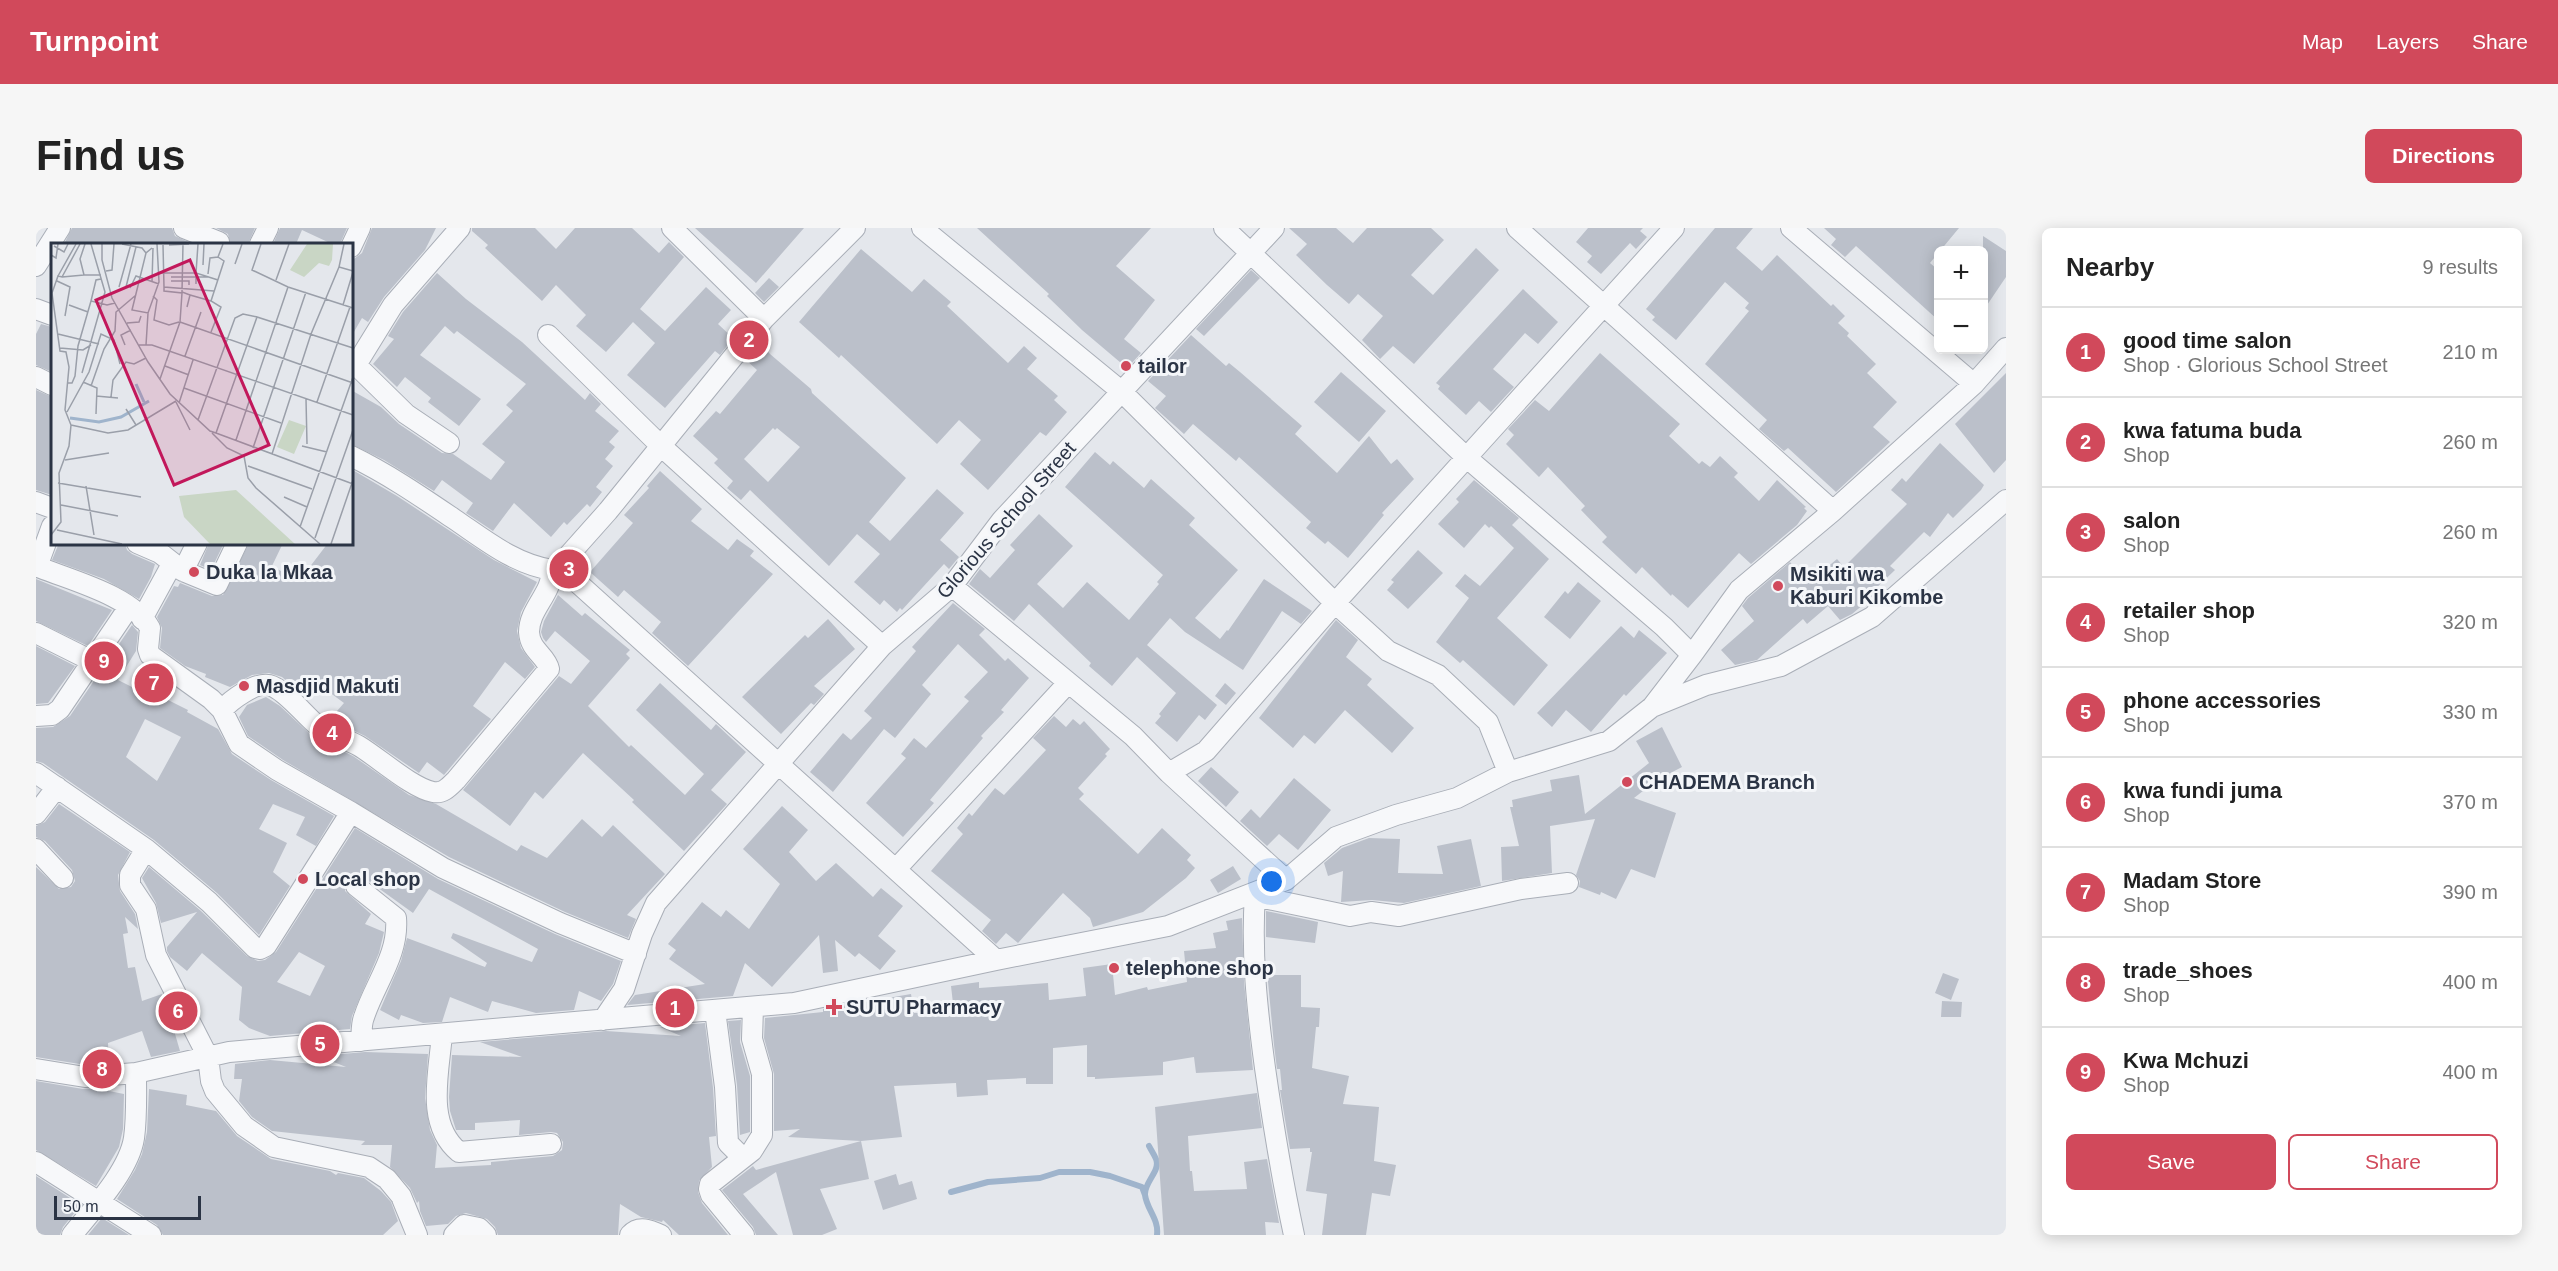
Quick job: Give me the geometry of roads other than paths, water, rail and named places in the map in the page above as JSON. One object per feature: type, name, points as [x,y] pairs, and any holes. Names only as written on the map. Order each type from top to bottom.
[{"type":"street","points":[[36,266],[60,228]]},
{"type":"street","points":[[177,243],[184,228],[221,240]]},
{"type":"street","points":[[260,243],[268,228]]},
{"type":"street","points":[[352,245],[360,228]]},
{"type":"street","points":[[449,443],[406,414],[354,366],[393,305],[460,228]]},
{"type":"street","points":[[672,228],[764,319]]},
{"type":"street","points":[[222,710],[228,703],[259,685],[267,685],[277,689],[319,726],[359,746],[421,788],[443,792],[456,780],[549,669],[548,664],[533,649],[529,634],[531,620],[550,586],[555,568],[661,446],[764,319],[855,228]]},
{"type":"street","points":[[922,228],[1122,391],[1335,603],[1388,651],[1438,675],[1488,722],[1508,772]]},
{"type":"street","points":[[1224,228],[1467,458],[1664,627],[1692,655]]},
{"type":"street","name":"Glorious School Street","points":[[603,1020],[624,989],[656,903],[882,646],[952,586],[1002,520],[1274,228]]},
{"type":"street","points":[[1517,228],[1833,511]]},
{"type":"street","points":[[1169,773],[1206,751],[1335,603],[1674,228]]},
{"type":"street","points":[[1791,228],[1974,384]]},
{"type":"street","points":[[36,309],[51,315]]},
{"type":"street","points":[[548,335],[661,446],[882,646]]},
{"type":"street","points":[[36,1069],[85,1077],[136,1073],[229,1052],[794,1003],[1168,926],[1286,880],[1336,837],[1396,815],[1456,798],[1508,772],[1610,741],[1652,707],[1738,590],[1833,511],[1974,384],[2006,348]]},
{"type":"street","points":[[36,377],[51,384]]},
{"type":"street","points":[[352,456],[386,473],[508,556],[532,567],[555,568],[780,764],[996,960]]},
{"type":"street","points":[[1652,707],[1706,685],[1781,666],[1872,617],[2006,500]]},
{"type":"street","points":[[36,502],[51,508]]},
{"type":"street","points":[[51,529],[36,567],[115,598],[136,613],[150,628],[148,650],[150,655],[211,699],[222,710],[239,744],[278,770],[443,868],[560,923],[636,954]]},
{"type":"street","points":[[139,544],[160,553],[178,567],[218,585],[237,544]]},
{"type":"street","points":[[36,716],[52,715],[60,709],[92,661],[196,544]]},
{"type":"street","points":[[952,586],[1133,736],[1169,773],[1286,880]]},
{"type":"street","points":[[36,633],[92,661]]},
{"type":"street","points":[[896,869],[1068,683]]},
{"type":"street","points":[[36,773],[146,849],[209,902],[255,948],[260,949],[266,946],[351,812]]},
{"type":"street","points":[[36,814],[57,787]]},
{"type":"street","points":[[36,849],[63,878]]},
{"type":"street","points":[[146,849],[130,875],[130,885],[146,909],[156,955],[208,1057],[211,1081],[215,1091],[244,1126],[274,1147],[369,1167],[387,1179],[401,1196],[417,1235]]},
{"type":"street","points":[[1255,894],[1264,898],[1350,916],[1371,912],[1399,916],[1521,889],[1568,883]]},
{"type":"street","points":[[356,886],[396,918],[397,933],[394,949],[363,1019],[361,1041]]},
{"type":"street","points":[[1255,894],[1252,938],[1256,1004],[1278,1157],[1294,1235]]},
{"type":"street","points":[[744,1235],[711,1196],[709,1189],[711,1184],[744,1158],[762,1135],[762,1074],[752,1039],[753,1007]]},
{"type":"street","points":[[715,1010],[725,1087],[728,1143],[744,1158]]},
{"type":"street","points":[[442,1034],[437,1094],[439,1124],[449,1144],[459,1152],[551,1144]]},
{"type":"street","points":[[72,1235],[99,1201],[129,1156],[134,1138],[136,1073]]},
{"type":"street","points":[[36,1162],[151,1235]]},
{"type":"street","points":[[454,1235],[464,1225],[472,1224],[486,1235]]},
{"type":"street","points":[[630,1235],[638,1229],[648,1229],[662,1235]]},
{"type":"waterway","points":[[1149,1146],[1157,1163],[1145,1195],[1156,1224],[1157,1235]]},
{"type":"waterway","points":[[951,1192],[988,1182],[1040,1178],[1059,1172],[1090,1172],[1142,1187],[1145,1195]]},
{"type":"place","name":"kwa fatuma buda","points":[[749,340]]},
{"type":"place","name":"tailor","points":[[1126,366]]},
{"type":"place","name":"salon","points":[[569,569]]},
{"type":"place","name":"Duka la Mkaa","points":[[194,572]]},
{"type":"place","name":"Msikiti wa Kaburi Kikombe","points":[[1778,586]]},
{"type":"place","name":"Kwa Mchuzi","points":[[104,661]]},
{"type":"place","name":"Madam Store","points":[[154,683]]},
{"type":"place","name":"Masdjid Makuti","points":[[244,686]]},
{"type":"place","name":"retailer shop","points":[[332,733]]},
{"type":"place","name":"CHADEMA Branch","points":[[1627,782]]},
{"type":"place","name":"Local shop","points":[[303,879]]},
{"type":"place","name":"telephone shop","points":[[1114,968]]},
{"type":"place","name":"SUTU Pharmacy","points":[[834,1007]]},
{"type":"place","name":"good time salon","points":[[675,1008]]},
{"type":"place","name":"kwa fundi juma","points":[[178,1011]]},
{"type":"place","name":"phone accessories","points":[[320,1044]]},
{"type":"place","name":"trade_shoes","points":[[102,1069]]}]
